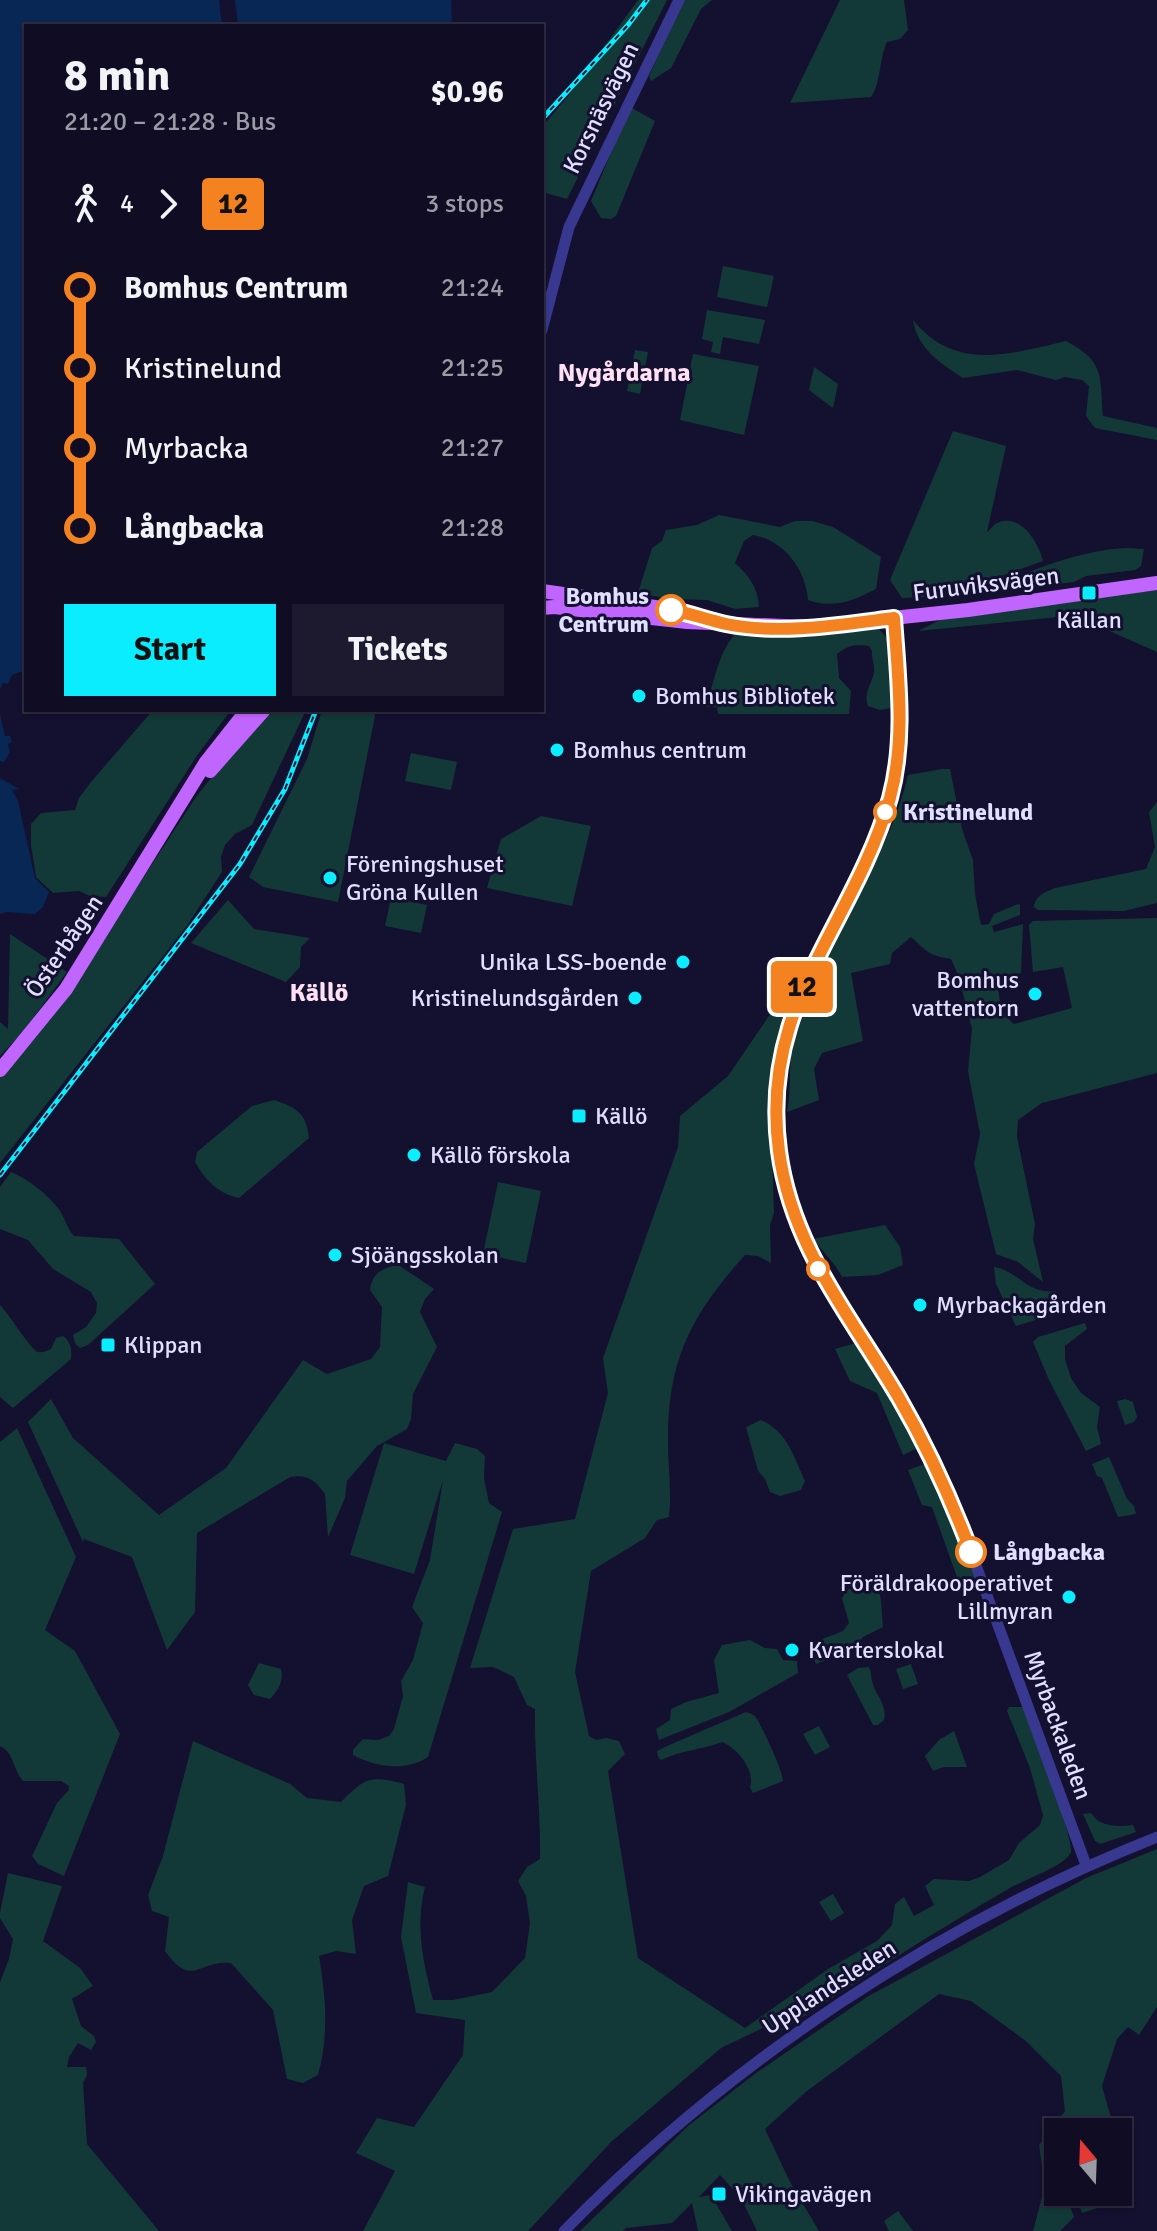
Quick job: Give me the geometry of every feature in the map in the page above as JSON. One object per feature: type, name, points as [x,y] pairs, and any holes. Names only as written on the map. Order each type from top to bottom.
[{"type":"main road","name":"Furuviksvägen","points":[[544,608],[687,622],[808,627],[1157,583]]},
{"type":"main road","name":"Furuviksvägen","points":[[544,591],[662,608],[724,624]]},
{"type":"main road","name":"Österbågen","points":[[0,1070],[66,989],[206,762],[245,712]]},
{"type":"main road","name":"Österbågen","points":[[158,842],[208,773],[262,712]]},
{"type":"street","name":"Korsnäsvägen","points":[[544,322],[569,227],[679,0]]},
{"type":"street","name":"Myrbackaleden","points":[[894,618],[900,698],[897,770],[871,850],[809,973],[788,1027],[780,1065],[778,1096],[781,1164],[790,1202],[807,1249],[900,1400],[939,1474],[971,1552],[1086,1865]]},
{"type":"street","name":"Upplandsleden","points":[[564,2231],[663,2137],[796,2033],[878,1979],[965,1928],[1086,1865],[1157,1837]]},
{"type":"green space","points":[[638,0],[667,0],[567,199],[544,193],[544,125]]},
{"type":"green space","points":[[683,0],[712,0],[701,9],[671,68],[651,81],[649,76]]},
{"type":"green space","points":[[840,0],[904,0],[908,30],[900,39],[887,42],[877,85],[871,97],[790,103]]},
{"type":"green space","points":[[630,107],[655,121],[616,216],[601,218],[591,201]]},
{"type":"green space","points":[[723,266],[774,276],[767,307],[717,297]]},
{"type":"green space","points":[[707,310],[765,320],[759,344],[723,337],[720,354],[711,352],[713,342],[702,339]]},
{"type":"green space","points":[[913,320],[929,336],[965,353],[1004,354],[1066,341],[1088,356],[1098,371],[1103,416],[1157,428],[1157,440],[1095,428],[1086,416],[1089,386],[1082,380],[1065,377],[1056,380],[1017,370],[963,378],[925,347]]},
{"type":"green space","points":[[635,350],[648,352],[640,394],[627,391]]},
{"type":"green space","points":[[693,354],[759,366],[744,435],[680,420]]},
{"type":"green space","points":[[814,367],[838,384],[833,408],[809,390]]},
{"type":"green space","points":[[953,431],[1006,446],[987,532],[1005,521],[1021,525],[1033,538],[1043,561],[945,596],[902,598],[890,580]]},
{"type":"green space","points":[[719,515],[780,527],[795,521],[812,521],[833,527],[881,557],[876,589],[843,602],[826,604],[808,600],[803,578],[791,558],[774,543],[753,535],[744,541],[735,563],[752,582],[759,607],[735,609],[707,600],[670,599],[638,593],[652,548],[662,541],[666,530],[697,525]]},
{"type":"green space","points":[[1125,548],[1144,549],[1141,566],[1135,570],[1086,576],[1074,582],[974,594],[1067,559]]},
{"type":"green space","points":[[1157,589],[1157,652],[1105,629],[1059,617],[918,631],[946,617]]},
{"type":"green space","points":[[879,629],[888,639],[896,702],[891,708],[880,710],[868,706],[867,693],[874,672],[872,651],[869,646],[860,645],[848,647],[837,654],[839,678],[851,691],[849,714],[718,714],[717,707],[706,707],[722,656],[738,631],[834,631]]},
{"type":"green space","points":[[151,712],[230,712],[198,754],[106,897],[90,896],[79,891],[53,893],[36,877],[31,824],[41,813],[75,810],[79,798]]},
{"type":"green space","points":[[273,712],[305,712],[252,825],[235,834],[225,845],[221,857],[222,872],[186,927],[0,1163],[0,1074],[124,907],[196,797],[234,749]]},
{"type":"green space","points":[[321,712],[374,712],[338,902],[263,887],[249,877],[307,759]]},
{"type":"green space","points":[[411,753],[457,762],[451,790],[405,781]]},
{"type":"green space","points":[[950,769],[962,829],[973,860],[981,925],[989,924],[994,914],[1020,905],[1020,915],[992,926],[994,932],[1023,924],[1021,973],[997,979],[1003,1009],[1014,1024],[1072,1008],[1063,967],[1033,972],[1029,925],[1033,921],[1157,918],[1157,1073],[1042,1103],[1018,1120],[1017,1137],[1043,1282],[1018,1262],[996,1254],[974,1164],[980,1134],[968,1071],[972,1029],[959,977],[951,959],[932,954],[911,937],[892,953],[890,964],[851,973],[863,1041],[822,1053],[814,1069],[819,1100],[787,1112],[792,1048],[815,975],[891,827],[908,775]]},
{"type":"green space","points":[[1157,802],[1157,903],[1124,911],[1038,910],[1034,907],[1039,897],[1055,888],[1146,869],[1155,847],[1149,812]]},
{"type":"green space","points":[[541,816],[591,826],[572,906],[487,888],[501,839]]},
{"type":"green space","points":[[391,898],[427,905],[421,933],[385,926]]},
{"type":"green space","points":[[228,900],[254,929],[310,938],[301,947],[300,967],[286,982],[191,943]]},
{"type":"green space","points":[[10,934],[67,972],[22,1033],[0,1056],[0,1022],[8,1029]]},
{"type":"green space","points":[[788,988],[770,1086],[774,1213],[770,1225],[771,1263],[758,1256],[745,1255],[710,1298],[686,1341],[672,1387],[669,1414],[669,1517],[657,1520],[645,1538],[591,1571],[575,1672],[589,1736],[596,1740],[606,1738],[619,1741],[625,1754],[608,1771],[638,1958],[745,2028],[828,1969],[877,1941],[892,1925],[895,1904],[904,1897],[914,1916],[934,1905],[925,1886],[934,1879],[969,1881],[1009,1860],[1019,1843],[1040,1825],[1043,1815],[1030,1768],[1007,1711],[1009,1707],[1023,1707],[1059,1806],[1071,1852],[1062,1862],[952,1922],[781,2031],[773,2034],[763,2028],[721,2048],[611,2142],[528,2231],[363,2231],[395,2171],[356,2153],[377,2118],[414,2127],[463,2055],[465,2020],[416,2013],[401,1937],[408,1882],[425,1887],[421,1915],[422,1944],[433,2000],[453,2000],[492,1992],[525,1958],[530,1923],[526,1896],[518,1881],[527,1867],[540,1859],[535,1709],[527,1705],[514,1677],[493,1667],[470,1668],[513,1529],[575,1519],[608,1393],[603,1358],[678,1147],[680,1116],[728,1076]]},
{"type":"green space","points":[[274,1100],[303,1117],[309,1138],[239,1198],[225,1193],[199,1169],[195,1162],[197,1152],[252,1106]]},
{"type":"green space","points":[[11,1172],[48,1197],[74,1236],[119,1239],[155,1284],[88,1345],[80,1348],[73,1335],[86,1327],[96,1313],[97,1303],[91,1292],[53,1269],[28,1240],[0,1229],[0,1187]]},
{"type":"green space","points":[[498,1182],[541,1191],[526,1263],[483,1254]]},
{"type":"green space","points":[[885,1225],[900,1247],[903,1265],[878,1275],[842,1277],[813,1239]]},
{"type":"green space","points":[[400,1266],[434,1289],[425,1299],[420,1312],[437,1347],[413,1394],[407,1429],[377,1446],[347,1481],[345,1498],[328,1537],[325,1494],[314,1482],[301,1476],[290,1477],[197,1533],[195,1612],[167,1650],[132,1557],[84,1539],[83,1542],[28,1422],[51,1399],[73,1438],[159,1515],[226,1468],[303,1360],[327,1374],[371,1359],[380,1347],[382,1307],[370,1290],[372,1280],[384,1269]]},
{"type":"green space","points":[[994,1267],[1038,1290],[1056,1291],[1061,1312],[1016,1326],[996,1284]]},
{"type":"green space","points":[[0,1305],[38,1352],[51,1349],[56,1338],[63,1336],[71,1349],[71,1359],[13,1408],[0,1397]]},
{"type":"green space","points":[[1085,1323],[1087,1329],[1065,1346],[1065,1359],[1071,1378],[1081,1393],[1100,1407],[1097,1427],[1101,1444],[1086,1451],[1033,1342],[1038,1337]]},
{"type":"green space","points":[[856,1343],[895,1398],[920,1447],[903,1455],[877,1393],[850,1381],[835,1349]]},
{"type":"green space","points":[[1125,1399],[1133,1402],[1137,1417],[1134,1422],[1125,1425],[1117,1401]]},
{"type":"green space","points":[[761,1420],[777,1431],[789,1446],[805,1481],[801,1490],[780,1496],[770,1492],[758,1471],[746,1427]]},
{"type":"green space","points":[[17,1428],[76,1557],[45,1630],[75,1651],[120,1734],[64,1876],[38,1864],[32,1856],[57,1803],[69,1786],[61,1781],[23,1781],[8,1752],[0,1746],[0,1442]]},
{"type":"green space","points":[[384,1443],[446,1461],[455,1443],[477,1449],[485,1456],[484,1478],[489,1503],[502,1512],[428,1757],[400,1766],[371,1762],[353,1755],[353,1750],[363,1739],[378,1740],[389,1736],[394,1729],[403,1696],[401,1681],[413,1660],[423,1623],[412,1607],[430,1560],[443,1480],[414,1574],[350,1555]]},
{"type":"green space","points":[[1109,1457],[1136,1514],[1118,1517],[1102,1478],[1097,1476],[1092,1464]]},
{"type":"green space","points":[[930,1462],[979,1587],[963,1594],[932,1507],[922,1505],[908,1470]]},
{"type":"green space","points":[[876,1584],[878,1589],[883,1627],[863,1637],[849,1651],[816,1664],[811,1654],[812,1643],[843,1631],[849,1623],[842,1598],[847,1590]]},
{"type":"green space","points":[[750,1640],[765,1648],[777,1649],[783,1660],[797,1661],[798,1673],[729,1712],[659,1740],[656,1729],[670,1720],[671,1709],[719,1693],[714,1660],[722,1645]]},
{"type":"green space","points":[[259,1663],[281,1669],[280,1686],[270,1699],[254,1695],[248,1685]]},
{"type":"green space","points":[[911,1664],[918,1684],[903,1689],[896,1669]]},
{"type":"green space","points":[[869,1667],[885,1715],[878,1725],[873,1725],[847,1675],[858,1668]]},
{"type":"green space","points":[[746,1712],[760,1724],[783,1781],[753,1793],[745,1763],[737,1752],[722,1742],[661,1760],[658,1757],[657,1751]]},
{"type":"green space","points":[[819,1726],[830,1747],[815,1755],[803,1734]]},
{"type":"green space","points":[[954,1731],[967,1767],[944,1767],[933,1771],[925,1756],[939,1740]]},
{"type":"green space","points":[[193,1741],[290,1784],[307,1798],[341,1802],[363,1783],[375,1779],[404,1784],[406,1805],[388,1876],[364,1886],[352,1920],[356,1954],[336,1951],[319,1956],[325,2001],[324,2045],[318,2075],[303,2083],[287,2079],[273,2010],[231,1963],[189,1971],[174,1962],[165,1951],[169,1917],[152,1911],[148,1895],[163,1856]]},
{"type":"green space","points":[[1091,1813],[1104,1823],[1133,1825],[1136,1832],[1100,1844],[1095,1841],[1083,1814]]},
{"type":"green space","points":[[1157,1849],[1157,2007],[1139,2035],[1128,2027],[1117,2039],[1102,2086],[1111,2118],[1060,2118],[1065,2111],[1061,2076],[1026,2041],[971,2001],[939,1994],[807,2091],[765,2129],[790,2182],[819,2231],[757,2231],[741,2198],[720,2175],[699,2197],[711,2195],[732,2231],[698,2231],[692,2203],[672,2223],[626,2228],[623,2231],[580,2231],[688,2126],[756,2073],[867,1997],[1086,1878]]},
{"type":"green space","points":[[8,1873],[62,1886],[43,1941],[80,1968],[93,1986],[72,1999],[81,2026],[94,2036],[96,2042],[91,2050],[78,2043],[67,2067],[86,2067],[87,2075],[83,2083],[87,2144],[159,2231],[0,2231],[0,1982],[13,1939],[0,1913]]},
{"type":"green space","points":[[833,1894],[844,1913],[831,1921],[819,1902]]},
{"type":"green space","points":[[1044,2138],[1044,2179],[1039,2145]]},
{"type":"green space","points":[[1044,2190],[1044,2206],[1070,2206],[1074,2217],[1060,2231],[1033,2231]]},
{"type":"green space","points":[[1080,2206],[1104,2206],[1082,2213]]},
{"type":"green space","points":[[898,2211],[913,2231],[889,2231],[884,2221]]},
{"type":"water","points":[[0,0],[219,0],[222,24],[24,24],[24,671],[12,675],[8,684],[3,683],[0,689]]},
{"type":"water","points":[[235,0],[451,0],[452,24],[238,24]]},
{"type":"water","points":[[0,715],[5,736],[10,736],[12,742],[8,744],[10,752],[4,762],[0,761]]},
{"type":"water","points":[[0,778],[19,789],[12,790],[18,801],[35,878],[49,892],[43,907],[35,914],[0,914]]},
{"type":"railway","points":[[544,117],[647,0]]},
{"type":"railway","points":[[0,1175],[240,864],[285,789],[315,712]]},
{"type":"bus line","name":"12","points":[[671,610],[737,626],[808,627],[894,618],[900,698],[897,770],[871,850],[809,973],[788,1027],[780,1065],[778,1146],[784,1181],[807,1249],[900,1400],[939,1474],[971,1552]]},
{"type":"place","name":"Källan","points":[[1089,593]]},
{"type":"place","name":"Bomhus Centrum","points":[[671,610]]},
{"type":"place","name":"Bomhus Bibliotek","points":[[639,696]]},
{"type":"place","name":"Bomhus centrum","points":[[557,750]]},
{"type":"place","name":"Kristinelund","points":[[885,812]]},
{"type":"place","name":"Föreningshuset Gröna Kullen","points":[[330,878]]},
{"type":"place","name":"Unika LSS-boende","points":[[683,962]]},
{"type":"place","name":"Bomhus vattentorn","points":[[1035,994]]},
{"type":"place","name":"Kristinelundsgården","points":[[635,998]]},
{"type":"place","name":"Källö","points":[[579,1116]]},
{"type":"place","name":"Källö förskola","points":[[414,1155]]},
{"type":"place","name":"Sjöängsskolan","points":[[335,1255]]},
{"type":"place","name":"Myrbackagården","points":[[920,1305]]},
{"type":"place","name":"Klippan","points":[[108,1345]]},
{"type":"place","name":"Långbacka","points":[[971,1552]]},
{"type":"place","name":"Föräldrakooperativet Lillmyran","points":[[1069,1597]]},
{"type":"place","name":"Kvarterslokal","points":[[792,1650]]},
{"type":"place","name":"Vikingavägen","points":[[719,2194]]},
{"type":"district","name":"Nygårdarna","points":[[624,373]]},
{"type":"district","name":"Källö","points":[[319,993]]}]
